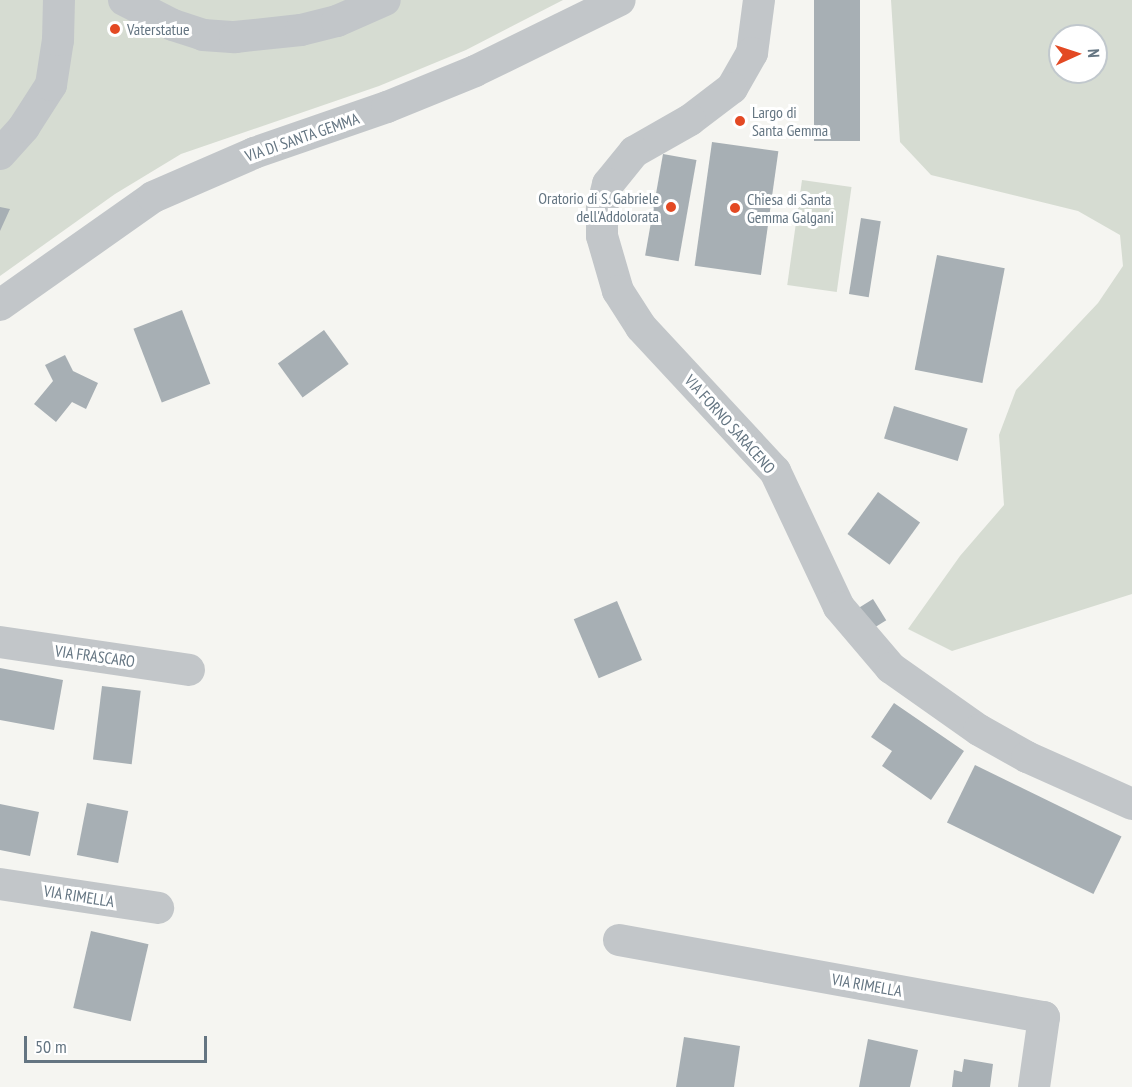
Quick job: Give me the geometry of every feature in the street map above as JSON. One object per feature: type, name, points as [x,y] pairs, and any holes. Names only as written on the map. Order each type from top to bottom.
[{"type":"street","points":[[0,154],[24,127],[51,85],[58,40],[59,0]]},
{"type":"street","points":[[124,0],[173,25],[203,35],[235,37],[310,27],[385,0]]},
{"type":"street","name":"VIA DI SANTA GEMMA","points":[[0,304],[127,213],[179,184],[475,71],[620,0]]},
{"type":"street","name":"VIA FORNO SARACENO","points":[[759,0],[752,53],[732,88],[690,120],[634,152],[608,184],[602,208],[602,236],[618,291],[641,327],[776,471],[839,607],[891,668],[979,730],[1027,757],[1132,804]]},
{"type":"street","name":"VIA FRASCARO","points":[[0,642],[189,670]]},
{"type":"street","name":"VIA RIMELLA","points":[[0,884],[158,908]]},
{"type":"street","name":"VIA RIMELLA","points":[[619,940],[1044,1017],[1034,1087]]},
{"type":"shaded area","points":[[0,0],[563,0],[466,50],[379,86],[181,154],[115,194],[0,276]]},
{"type":"shaded area","points":[[891,0],[1132,0],[1132,594],[952,651],[908,629],[960,556],[1004,505],[999,435],[1016,390],[1098,303],[1123,266],[1120,235],[1078,211],[931,175],[900,142]]},
{"type":"shaded area","points":[[802,180],[852,187],[837,292],[787,285]]},
{"type":"building","points":[[814,0],[860,0],[860,141],[814,141]]},
{"type":"building","name":"Chiesa di Santa Gemma Galgani","points":[[712,142],[778,151],[761,275],[695,266]]},
{"type":"building","name":"Oratorio di S. Gabriele dell'Addolorata","points":[[663,154],[696,160],[679,261],[645,255]]},
{"type":"building","points":[[0,207],[10,209],[0,231]]},
{"type":"building","points":[[861,218],[881,221],[869,297],[849,294]]},
{"type":"building","points":[[937,255],[1005,268],[982,383],[915,370]]},
{"type":"building","points":[[182,310],[210,384],[162,402],[133,329]]},
{"type":"building","points":[[324,330],[349,364],[303,397],[278,364]]},
{"type":"building","points":[[65,355],[73,371],[98,383],[86,409],[72,402],[56,422],[34,404],[53,381],[45,365]]},
{"type":"building","points":[[894,406],[968,429],[958,461],[884,439]]},
{"type":"building","points":[[878,492],[920,523],[890,565],[847,534]]},
{"type":"building","points":[[873,599],[886,620],[871,630],[858,609]]},
{"type":"building","points":[[617,601],[642,660],[599,678],[574,619]]},
{"type":"building","points":[[0,668],[63,680],[54,730],[0,720]]},
{"type":"building","points":[[102,686],[141,691],[132,764],[93,759]]},
{"type":"building","points":[[894,703],[964,751],[931,800],[882,766],[892,751],[871,737]]},
{"type":"building","points":[[975,765],[1122,836],[1093,894],[947,823]]},
{"type":"building","points":[[87,803],[128,811],[118,863],[77,855]]},
{"type":"building","points":[[0,804],[39,812],[30,856],[0,850]]},
{"type":"building","points":[[91,931],[148,944],[131,1021],[73,1008]]},
{"type":"building","points":[[684,1037],[740,1046],[734,1087],[676,1087]]},
{"type":"building","points":[[868,1039],[918,1050],[910,1087],[859,1087]]},
{"type":"building","points":[[964,1059],[993,1064],[990,1087],[952,1087],[954,1070],[962,1072]]},
{"type":"place","name":"Vaterstatue","points":[[115,29]]},
{"type":"place","name":"Largo di Santa Gemma","points":[[740,121]]},
{"type":"place","name":"Oratorio di S. Gabriele dell'Addolorata","points":[[671,207]]},
{"type":"place","name":"Chiesa di Santa Gemma Galgani","points":[[735,208]]}]
